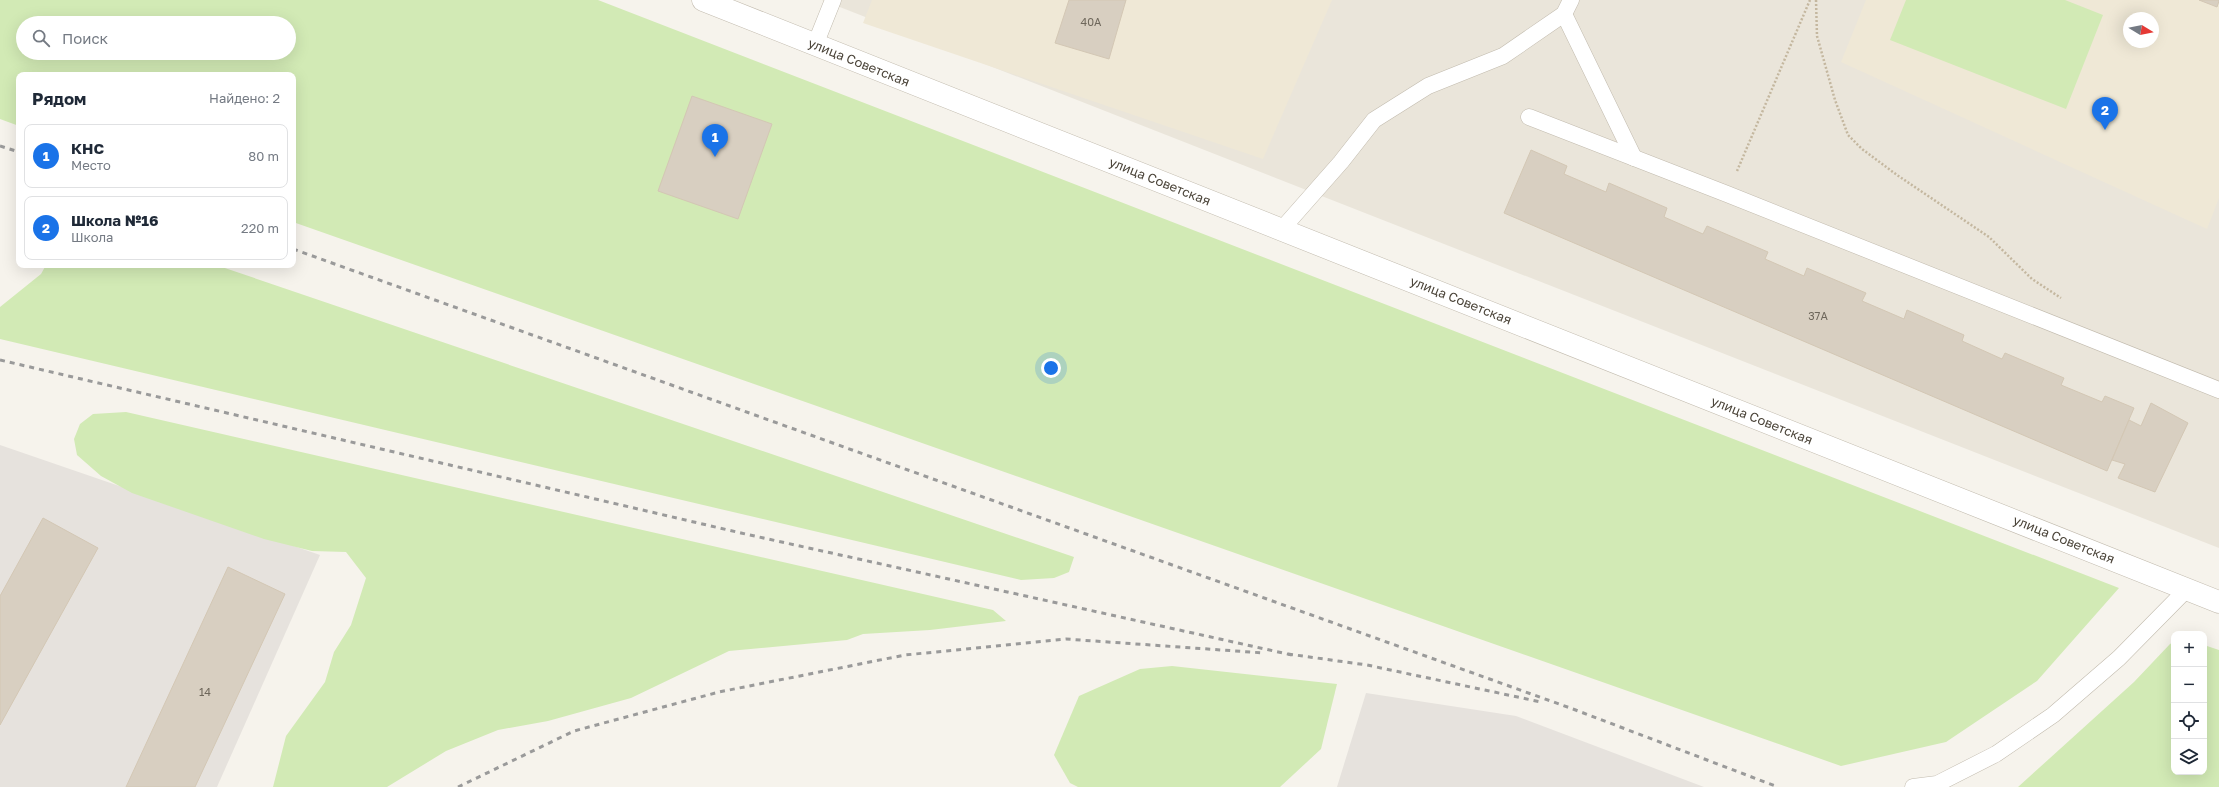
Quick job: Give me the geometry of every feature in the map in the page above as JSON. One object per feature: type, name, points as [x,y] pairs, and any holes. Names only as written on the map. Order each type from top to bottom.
[{"type":"street","name":"улица Советская","points":[[703,0],[2187,588],[2219,602]]},
{"type":"lane","points":[[815,45],[833,0]]},
{"type":"lane","points":[[1282,229],[1341,162],[1374,120],[1428,86],[1503,56],[1568,7],[1634,158]]},
{"type":"lane","points":[[1529,117],[1727,194],[2219,390]]},
{"type":"lane","points":[[1913,787],[1937,784],[1996,754],[2053,715],[2119,658],[2187,588]]},
{"type":"path","points":[[1727,194],[1810,0]]},
{"type":"path","points":[[1816,0],[1817,36],[1835,100],[1848,135],[1862,149],[1897,175],[1989,237],[2032,279],[2065,301]]},
{"type":"shaded area","points":[[822,0],[2219,0],[2219,548]]},
{"type":"shaded area","points":[[872,0],[1332,0],[1263,159],[863,23]]},
{"type":"shaded area","points":[[1866,0],[2219,0],[2219,198],[2207,229],[1841,62]]},
{"type":"shaded area","points":[[0,445],[320,555],[217,787],[0,787]]},
{"type":"shaded area","points":[[1366,693],[1516,716],[1704,787],[1337,787]]},
{"type":"green space","points":[[0,0],[598,0],[2119,588],[2037,681],[1946,742],[1841,766],[296,223],[296,72],[16,72],[16,125],[0,119]]},
{"type":"green space","points":[[1906,0],[2065,0],[2103,15],[2066,109],[1890,40]]},
{"type":"green space","points":[[44,268],[225,268],[1074,557],[1069,572],[1054,578],[1021,580],[0,339],[0,307],[41,274]]},
{"type":"green space","points":[[126,412],[993,610],[1006,621],[930,630],[863,634],[847,640],[729,651],[631,698],[548,721],[498,730],[446,751],[387,787],[273,787],[286,736],[325,682],[334,652],[351,625],[366,578],[346,552],[312,551],[264,539],[132,493],[101,476],[77,455],[74,439],[80,424],[93,414]]},
{"type":"green space","points":[[2170,644],[2171,775],[2207,775],[2207,646],[2219,650],[2219,787],[2018,787],[2134,682]]},
{"type":"green space","points":[[1172,666],[1337,684],[1321,749],[1280,787],[1078,787],[1070,783],[1054,755],[1079,696],[1140,669]]},
{"type":"building","points":[[1069,0],[1126,0],[1109,59],[1055,43]]},
{"type":"building","points":[[2199,0],[2219,0],[2219,1],[2217,7]]},
{"type":"building","points":[[692,96],[772,124],[738,219],[658,191]]},
{"type":"building","points":[[1531,150],[1567,166],[1564,174],[1606,192],[1609,183],[1667,208],[1664,217],[1703,234],[1707,226],[1768,252],[1765,259],[1804,276],[1807,268],[1866,293],[1862,301],[1904,319],[1907,310],[1964,335],[1962,341],[2002,359],[2005,353],[2064,378],[2061,385],[2102,402],[2105,396],[2134,408],[2107,471],[1504,213]]},
{"type":"building","points":[[2151,403],[2188,423],[2155,492],[2118,478],[2125,464],[2112,460],[2129,420],[2141,426]]},
{"type":"building","points":[[43,518],[98,548],[0,725],[0,596]]},
{"type":"building","points":[[228,567],[285,594],[195,787],[126,787]]},
{"type":"railway","points":[[0,146],[16,151]]},
{"type":"railway","points":[[296,250],[1573,709],[1778,787]]},
{"type":"railway","points":[[0,360],[741,533],[1292,655]]},
{"type":"railway","points":[[458,787],[574,731],[719,692],[905,655],[1066,639],[1264,653]]},
{"type":"railway","points":[[1288,654],[1367,665],[1541,702]]},
{"type":"place","name":"Школа №16","points":[[2105,130]]},
{"type":"place","name":"КНС","points":[[715,157]]}]
